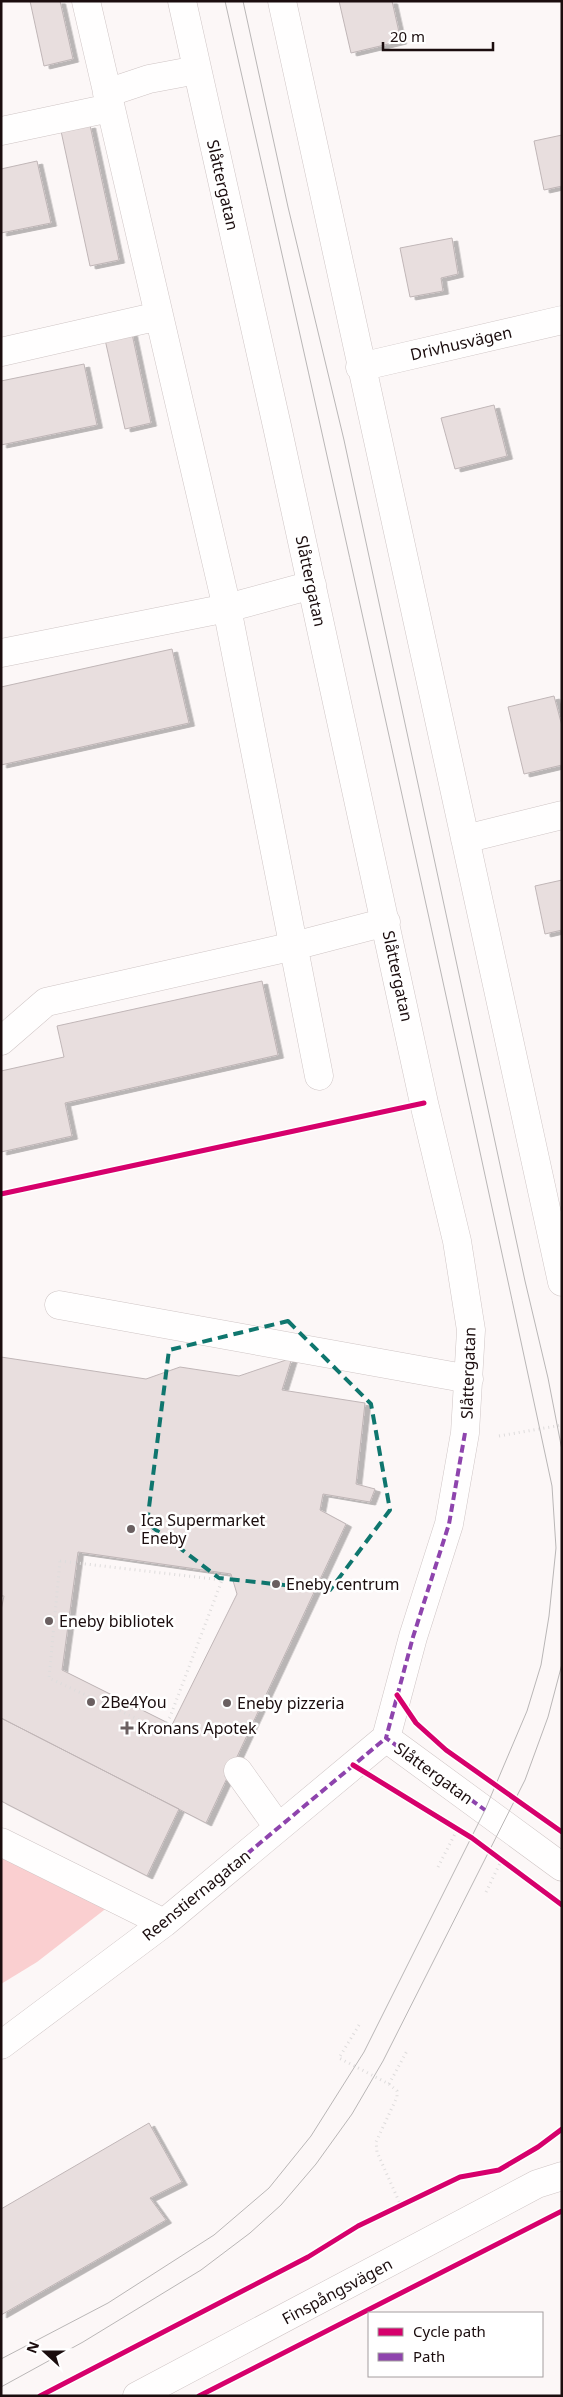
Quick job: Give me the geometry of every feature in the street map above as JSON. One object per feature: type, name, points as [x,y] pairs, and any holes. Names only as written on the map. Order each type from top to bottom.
[{"type":"street","points":[[86,1],[227,608],[319,1076]]},
{"type":"street","name":"Slåttergatan","points":[[182,1],[312,585],[424,1103],[457,1241],[472,1330],[464,1442],[449,1524],[413,1638],[386,1738],[562,1867]]},
{"type":"street","points":[[282,1],[360,367],[466,839],[562,1282]]},
{"type":"street","points":[[1,131],[109,101],[149,79],[197,70]]},
{"type":"street","points":[[1,352],[159,316]]},
{"type":"street","name":"Drivhusvägen","points":[[360,367],[562,320]]},
{"type":"street","points":[[1,653],[227,608],[312,585]]},
{"type":"street","points":[[466,839],[562,815]]},
{"type":"street","points":[[1,1041],[46,1002],[294,946],[386,922]]},
{"type":"street","points":[[59,1305],[469,1379]]},
{"type":"street","name":"Reenstiernagatan","points":[[1,2045],[164,1923],[386,1738]]},
{"type":"street","points":[[238,1771],[278,1828]]},
{"type":"street","points":[[1,1842],[164,1923]]},
{"type":"street","name":"Finspångsvägen","points":[[137,2396],[550,2180],[562,2162]]},
{"type":"path","points":[[464,1442],[562,1425]]},
{"type":"path","points":[[60,1561],[222,1580],[170,1717],[161,1730],[48,1678],[60,1561]]},
{"type":"path","points":[[438,1867],[457,1828]]},
{"type":"path","points":[[486,1892],[501,1859]]},
{"type":"path","points":[[359,2025],[339,2058],[389,2084],[397,2091],[397,2097],[376,2142],[377,2152],[401,2206]]},
{"type":"path","points":[[389,2084],[408,2049]]},
{"type":"highlighted area","points":[[288,1321],[371,1404],[390,1510],[330,1590],[219,1578],[147,1523],[169,1350]]},
{"type":"shaded area","points":[[1,1842],[117,1900],[37,1962],[1,1984]]},
{"type":"building","points":[[30,1],[60,1],[73,59],[44,66]]},
{"type":"building","points":[[339,1],[392,1],[401,41],[351,53]]},
{"type":"building","points":[[90,125],[119,260],[90,266],[61,131]]},
{"type":"building","points":[[562,135],[562,186],[544,190],[534,141]]},
{"type":"building","points":[[37,161],[51,223],[1,233],[1,169]]},
{"type":"building","points":[[452,238],[458,274],[441,278],[443,291],[410,297],[400,248]]},
{"type":"building","points":[[131,329],[151,423],[125,429],[104,335]]},
{"type":"building","points":[[84,364],[97,425],[1,445],[1,381]]},
{"type":"building","points":[[494,405],[507,456],[455,469],[441,418]]},
{"type":"building","points":[[172,649],[189,723],[1,765],[1,687]]},
{"type":"building","points":[[554,696],[562,726],[562,765],[524,774],[508,707]]},
{"type":"building","points":[[562,880],[562,930],[545,934],[535,886]]},
{"type":"building","points":[[262,981],[278,1055],[65,1103],[72,1136],[1,1152],[1,1071],[64,1057],[57,1026]]},
{"type":"building","name":"Eneby centrum","points":[[1,1357],[146,1379],[180,1367],[239,1376],[292,1358],[282,1390],[365,1403],[356,1484],[375,1489],[370,1502],[323,1494],[320,1510],[346,1524],[206,1823],[1,1718],[1,1610],[4,1596],[1,1596]],"holes":[[[78,1552],[231,1574],[237,1594],[172,1725],[62,1670]]]},
{"type":"building","points":[[1,1718],[179,1809],[147,1876],[1,1801]]},
{"type":"building","points":[[149,2123],[182,2182],[150,2198],[166,2220],[1,2315],[1,2209]]},
{"type":"tram line","points":[[1,2359],[108,2303],[214,2235],[269,2188],[311,2136],[364,2052],[485,1810],[527,1711],[541,1665],[549,1616],[556,1548],[552,1486],[391,744],[225,1]]},
{"type":"tram line","points":[[243,1],[288,207],[344,440],[525,1281],[548,1378],[562,1450]]},
{"type":"tram line","points":[[1,2387],[83,2342],[201,2270],[250,2233],[281,2205],[316,2164],[352,2114],[383,2061],[525,1780],[548,1717],[562,1664]]},
{"type":"marked path","points":[[465,1433],[449,1524],[413,1637],[386,1738],[485,1810]]},
{"type":"marked path","points":[[164,1923],[386,1738]]},
{"type":"cycle path","points":[[1,1194],[424,1103]]},
{"type":"cycle path","points":[[397,1695],[416,1723],[446,1750],[562,1832]]},
{"type":"cycle path","points":[[353,1765],[472,1838],[562,1905]]},
{"type":"cycle path","points":[[40,2396],[308,2257],[358,2226],[460,2177],[499,2170],[538,2147],[562,2129]]},
{"type":"cycle path","points":[[199,2396],[562,2211]]},
{"type":"place","name":"Ica Supermarket Eneby","points":[[131,1529]]},
{"type":"place","name":"Eneby centrum","points":[[276,1584]]},
{"type":"place","name":"Eneby bibliotek","points":[[49,1621]]},
{"type":"place","name":"2Be4You","points":[[91,1702]]},
{"type":"place","name":"Eneby pizzeria","points":[[227,1703]]},
{"type":"place","name":"Kronans Apotek","points":[[127,1728]]}]
